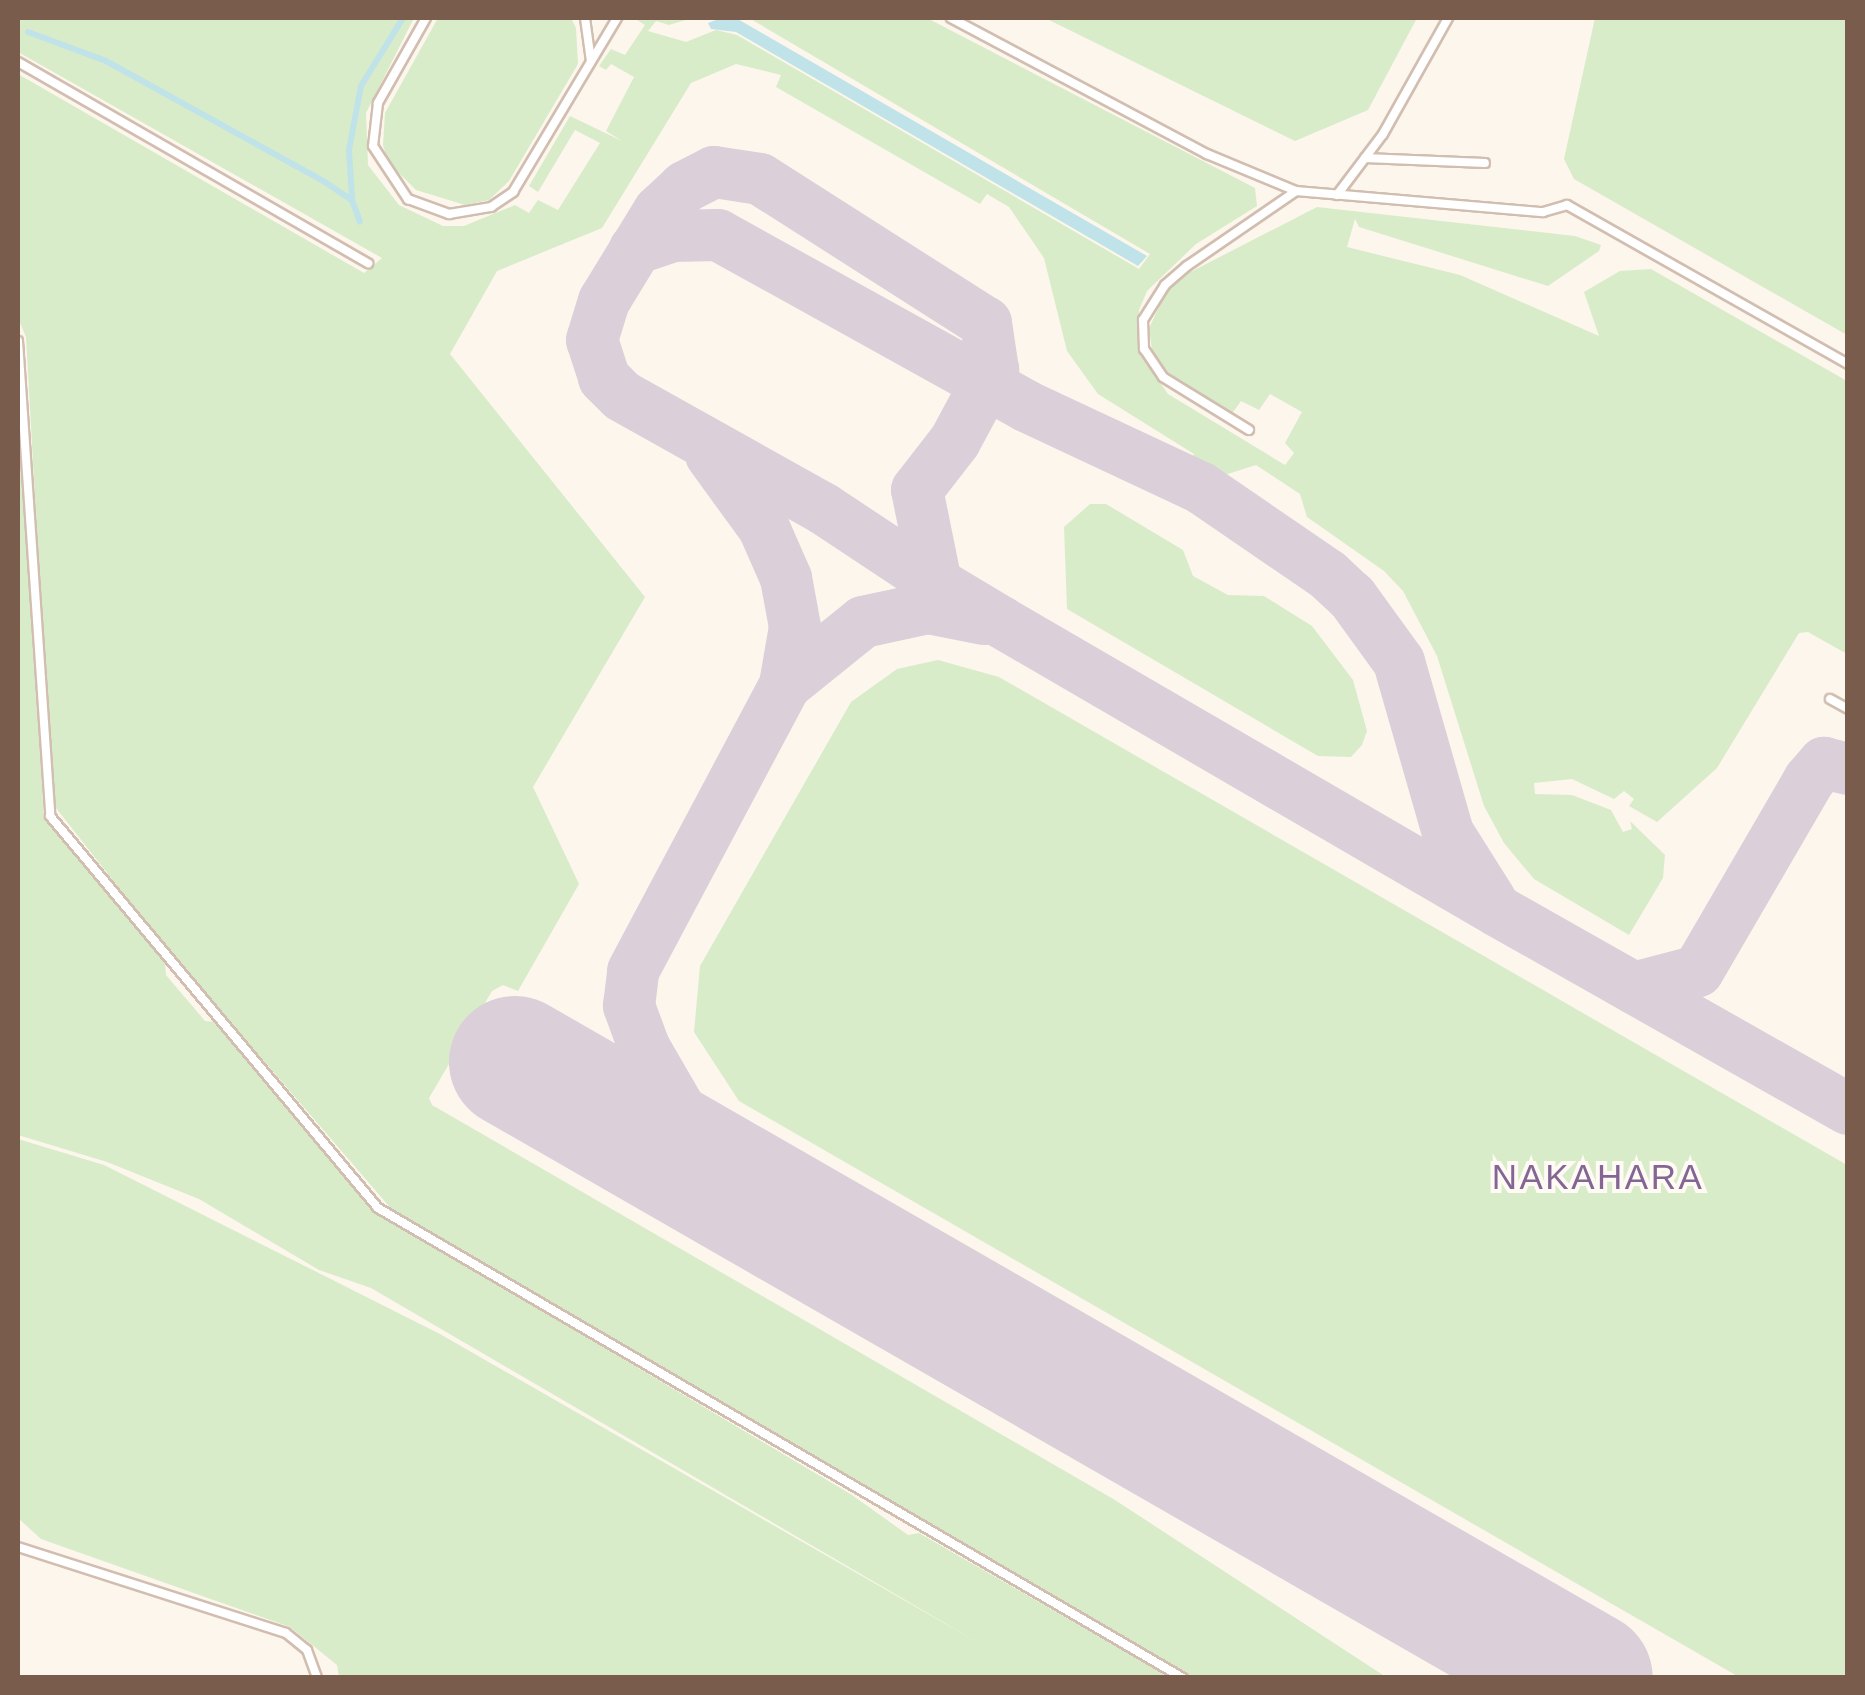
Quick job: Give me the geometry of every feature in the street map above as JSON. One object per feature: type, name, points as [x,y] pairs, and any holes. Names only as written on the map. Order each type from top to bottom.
[{"type":"lane","points":[[426,18],[378,102],[373,146],[408,199],[438,211],[470,213],[514,192],[617,18]]},
{"type":"lane","points":[[584,18],[591,61]]},
{"type":"lane","points":[[951,18],[1207,154],[1296,190],[1544,212],[1566,204],[1848,364]]},
{"type":"lane","points":[[1337,195],[1364,158],[1448,18]]},
{"type":"lane","points":[[18,62],[368,263]]},
{"type":"lane","points":[[1364,158],[1485,163]]},
{"type":"lane","points":[[1249,430],[1162,378],[1144,349],[1144,320],[1176,276],[1296,190]]},
{"type":"lane","points":[[18,341],[50,816],[378,1208],[1183,1678]]},
{"type":"lane","points":[[1830,698],[1848,708]]},
{"type":"lane","points":[[18,1546],[286,1633],[307,1650],[317,1678]]},
{"type":"green space","points":[[18,18],[414,18],[366,113],[368,165],[399,205],[443,226],[464,226],[515,205],[529,213],[538,200],[558,210],[600,143],[575,130],[538,192],[529,186],[570,116],[622,141],[606,131],[634,77],[611,64],[606,70],[599,66],[611,49],[625,55],[645,25],[634,18],[692,18],[669,25],[656,21],[648,31],[686,42],[716,30],[737,35],[1139,269],[1150,254],[749,18],[927,18],[1255,188],[1257,206],[1196,244],[1147,291],[1139,310],[1138,351],[1168,394],[1285,465],[1294,453],[1285,443],[1302,412],[1270,394],[1259,410],[1241,401],[1231,415],[1165,376],[1153,358],[1149,328],[1171,282],[1317,207],[1575,236],[1601,245],[1599,251],[1548,286],[1359,227],[1355,219],[1347,247],[1460,275],[1599,336],[1584,292],[1620,271],[1651,269],[1847,381],[1847,654],[1808,632],[1799,633],[1717,768],[1657,822],[1629,806],[1634,799],[1624,791],[1614,799],[1572,779],[1534,783],[1535,794],[1572,795],[1611,810],[1623,832],[1632,829],[1630,821],[1665,855],[1663,878],[1629,935],[1534,879],[1504,843],[1484,806],[1437,656],[1403,591],[1384,571],[1307,517],[1300,494],[1256,465],[1215,478],[1190,463],[1194,454],[1098,394],[1067,351],[1044,258],[1009,207],[987,194],[980,204],[776,87],[781,75],[736,64],[691,83],[602,228],[497,271],[450,354],[645,597],[533,787],[579,884],[518,991],[503,985],[492,991],[429,1098],[432,1105],[1115,1500],[1386,1677],[1191,1677],[394,1212],[163,944],[52,803],[26,337],[18,318],[18,74],[364,273],[382,258],[18,52]]},
{"type":"green space","points":[[438,18],[571,18],[576,28],[578,64],[509,181],[489,200],[465,205],[416,190],[388,162],[383,145],[385,113]]},
{"type":"green space","points":[[1045,18],[1417,18],[1368,110],[1295,141]]},
{"type":"green space","points":[[1595,18],[1847,18],[1847,335],[1574,179],[1564,159]]},
{"type":"green space","points":[[18,394],[44,817],[165,963],[166,975],[205,1021],[215,1022],[376,1212],[852,1495],[908,1535],[919,1533],[1169,1677],[339,1677],[337,1665],[290,1627],[41,1539],[18,1518],[18,1139],[104,1165],[440,1334],[984,1646],[371,1288],[319,1270],[199,1199],[107,1162],[18,1135]]},
{"type":"green space","points":[[1090,504],[1106,504],[1183,550],[1193,576],[1228,595],[1264,596],[1312,626],[1353,680],[1367,731],[1362,745],[1351,757],[1318,756],[1067,609],[1064,527]]},
{"type":"green space","points":[[938,660],[999,677],[1847,1165],[1847,1677],[1739,1677],[739,1101],[694,1032],[700,966],[851,702],[897,669]]},
{"type":"water","points":[[736,18],[1147,256],[1138,266],[736,32],[711,29],[708,23]]},
{"type":"waterway","points":[[352,198],[349,150],[361,86],[403,18]]},
{"type":"waterway","points":[[28,32],[106,61],[325,182],[352,200],[360,222]]},
{"type":"taxiway","points":[[936,583],[917,490],[955,441],[993,370],[986,323],[760,179],[714,172],[685,187],[659,211],[604,301],[592,340],[604,378],[622,396],[824,509],[936,583],[1001,622],[1848,1109]]},
{"type":"taxiway","points":[[635,249],[672,236],[718,235],[1026,406],[1201,488],[1328,575],[1352,597],[1399,662],[1448,833],[1491,901]]},
{"type":"taxiway","points":[[711,455],[764,528],[786,578],[795,627],[785,685]]},
{"type":"taxiway","points":[[721,1180],[644,1047],[629,1006],[633,971],[785,685],[863,622],[928,608],[984,619]]},
{"type":"taxiway","points":[[1634,988],[1698,971],[1809,780],[1824,763],[1848,769]]},
{"type":"runway","points":[[515,1062],[1587,1678]]},
{"type":"district","name":"NAKAHARA","points":[[1598,1177]]}]
